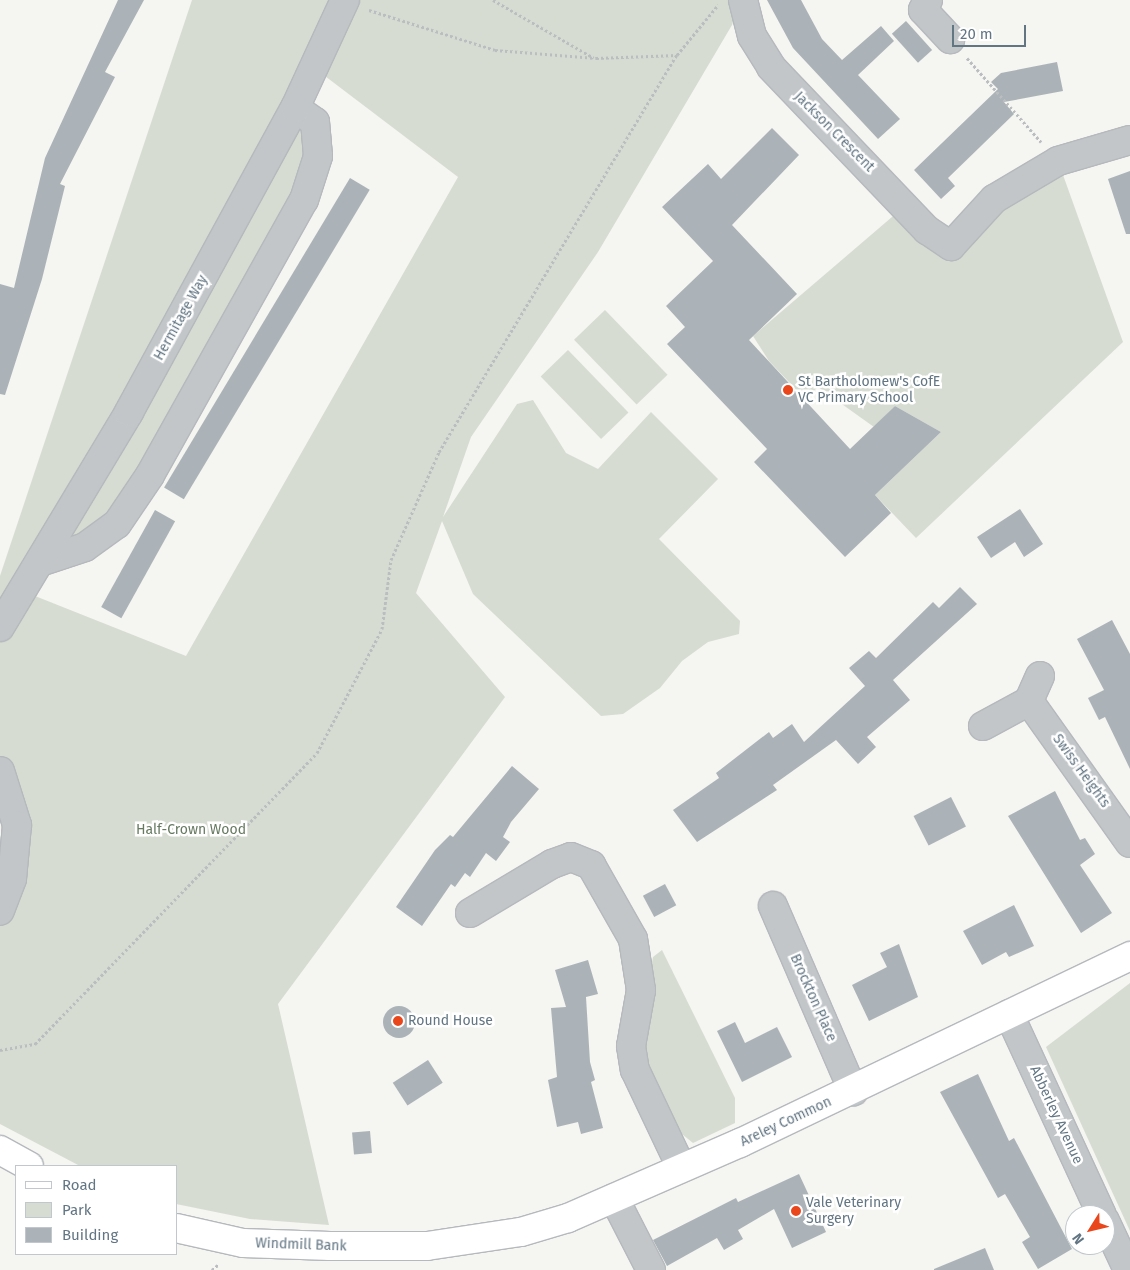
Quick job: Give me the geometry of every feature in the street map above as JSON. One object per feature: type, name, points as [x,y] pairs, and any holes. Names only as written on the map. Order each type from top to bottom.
[{"type":"main road","name":"Areley Common","points":[[427,1246],[520,1232],[614,1198],[853,1091],[1130,956]]},
{"type":"main road","points":[[0,1150],[27,1165]]},
{"type":"main road","name":"Windmill Bank","points":[[178,1228],[243,1243],[427,1246]]},
{"type":"street","name":"Jackson Crescent","points":[[743,0],[752,36],[771,67],[927,230],[950,246],[994,200],[1058,161]]},
{"type":"street","points":[[928,0],[922,10],[950,39]]},
{"type":"street","name":"Hermitage Way","points":[[0,627],[129,412],[295,108],[343,1]]},
{"type":"street","points":[[40,562],[85,547],[117,524],[150,474],[304,200],[318,156],[315,122],[295,108]]},
{"type":"street","points":[[1058,161],[1130,140]]},
{"type":"street","points":[[983,726],[1030,701],[1040,676]]},
{"type":"street","name":"Swiss Heights","points":[[1030,701],[1130,843]]},
{"type":"street","points":[[0,771],[17,825],[12,879],[0,912]]},
{"type":"street","points":[[470,913],[552,864],[571,857],[591,866],[633,940],[641,990],[631,1046],[636,1070],[681,1167]]},
{"type":"street","name":"Brockton Place","points":[[773,906],[853,1091]]},
{"type":"street","name":"Abberley Avenue","points":[[1010,1014],[1097,1205]]},
{"type":"street","points":[[614,1198],[651,1270]]},
{"type":"street","points":[[1115,1252],[1120,1267]]},
{"type":"path","points":[[493,0],[596,58]]},
{"type":"path","points":[[0,1050],[35,1044],[317,753],[382,629],[391,560],[439,452],[677,55],[712,9],[726,0]]},
{"type":"path","points":[[343,1],[495,50],[596,58],[677,55]]},
{"type":"path","points":[[950,39],[1058,161]]},
{"type":"green space","name":"Half-Crown Wood","points":[[192,0],[740,0],[732,25],[598,252],[471,437],[443,517],[517,404],[533,400],[566,453],[598,469],[651,412],[718,479],[659,539],[740,621],[739,634],[708,642],[682,661],[660,688],[623,714],[601,716],[473,594],[442,521],[416,593],[505,697],[278,1004],[329,1225],[250,1219],[178,1204],[178,1165],[78,1165],[0,1124],[0,911],[12,879],[0,771],[0,576]],"holes":[[[317,70],[458,177],[186,656],[30,594],[40,562],[117,524],[318,156],[295,108]]]},
{"type":"green space","points":[[1058,161],[1123,342],[916,538],[875,495],[941,432],[895,406],[874,427],[818,387],[805,399],[769,361],[753,336],[906,205],[951,246]]},
{"type":"green space","points":[[605,310],[668,375],[637,405],[574,340]]},
{"type":"green space","points":[[568,350],[628,413],[601,439],[541,376]]},
{"type":"green space","points":[[662,950],[735,1098],[735,1123],[693,1143],[677,1130],[652,1088],[639,1031],[653,957]]},
{"type":"green space","points":[[1130,983],[1130,1231],[1046,1047]]},
{"type":"building","points":[[118,0],[144,0],[105,72],[115,77],[60,184],[65,186],[42,279],[5,395],[0,394],[0,284],[14,288],[45,158]]},
{"type":"building","points":[[767,0],[801,0],[822,39],[842,60],[881,26],[894,41],[858,75],[900,119],[878,139],[793,48]]},
{"type":"building","points":[[906,21],[932,50],[918,63],[892,34]]},
{"type":"building","points":[[1057,62],[1063,91],[1004,102],[1014,114],[948,178],[955,186],[941,199],[914,170],[998,89],[991,82],[1001,73]]},
{"type":"building","points":[[772,128],[799,155],[732,225],[797,294],[749,340],[850,449],[895,406],[941,432],[875,495],[891,513],[845,557],[754,462],[767,449],[667,344],[685,327],[666,306],[713,261],[662,207],[708,164],[721,179]]},
{"type":"building","points":[[1130,171],[1130,234],[1126,234],[1108,179]]},
{"type":"building","points":[[350,178],[370,190],[184,499],[164,487]]},
{"type":"building","points":[[1020,509],[1043,544],[1024,557],[1015,542],[991,558],[977,537]]},
{"type":"building","points":[[155,510],[175,521],[121,618],[101,607]]},
{"type":"building","points":[[960,587],[977,604],[893,680],[910,700],[867,737],[876,747],[858,764],[836,740],[773,785],[777,790],[697,842],[673,810],[719,778],[716,773],[769,732],[773,738],[792,724],[804,742],[865,686],[849,668],[869,651],[876,658],[933,602],[939,608]]},
{"type":"building","points":[[1112,620],[1130,654],[1130,769],[1105,717],[1099,720],[1088,698],[1104,690],[1077,639]]},
{"type":"building","points":[[512,766],[539,789],[511,822],[503,837],[510,842],[496,861],[486,853],[470,877],[465,873],[455,887],[451,884],[422,926],[396,907],[435,850],[450,835],[453,837]]},
{"type":"building","points":[[1055,791],[1080,840],[1085,838],[1095,854],[1080,865],[1112,913],[1081,933],[1008,816]]},
{"type":"building","points":[[951,797],[966,826],[929,845],[914,816]]},
{"type":"building","points":[[665,884],[676,905],[654,917],[643,896]]},
{"type":"building","points":[[1014,905],[1034,946],[1009,957],[1006,952],[982,965],[963,931]]},
{"type":"building","points":[[899,944],[918,997],[869,1021],[852,985],[887,967],[880,953]]},
{"type":"building","points":[[588,960],[598,994],[586,997],[590,1062],[595,1080],[591,1082],[603,1128],[581,1134],[578,1122],[557,1127],[548,1080],[557,1077],[551,1008],[566,1007],[555,970]]},
{"type":"building","name":"Round House","points":[[399,1006],[411,1010],[415,1022],[411,1034],[399,1038],[387,1034],[383,1022],[387,1010]]},
{"type":"building","points":[[735,1022],[745,1043],[777,1027],[792,1057],[742,1082],[717,1031]]},
{"type":"building","points":[[428,1060],[443,1083],[407,1106],[393,1083]]},
{"type":"building","points":[[978,1074],[1009,1141],[1014,1138],[1065,1236],[1065,1253],[1038,1269],[1022,1242],[1030,1237],[1005,1194],[998,1198],[940,1092]]},
{"type":"building","points":[[370,1131],[372,1153],[354,1154],[352,1133]]},
{"type":"building","points":[[799,1174],[826,1232],[792,1248],[774,1209],[738,1230],[743,1239],[724,1250],[717,1238],[667,1266],[653,1240],[736,1198],[738,1202]]},
{"type":"building","points":[[985,1248],[994,1270],[934,1270],[934,1269]]},
{"type":"place","name":"St Bartholomew's CofE VC Primary School","points":[[788,390]]},
{"type":"place","name":"Round House","points":[[398,1021]]},
{"type":"place","name":"Vale Veterinary Surgery","points":[[796,1211]]}]
